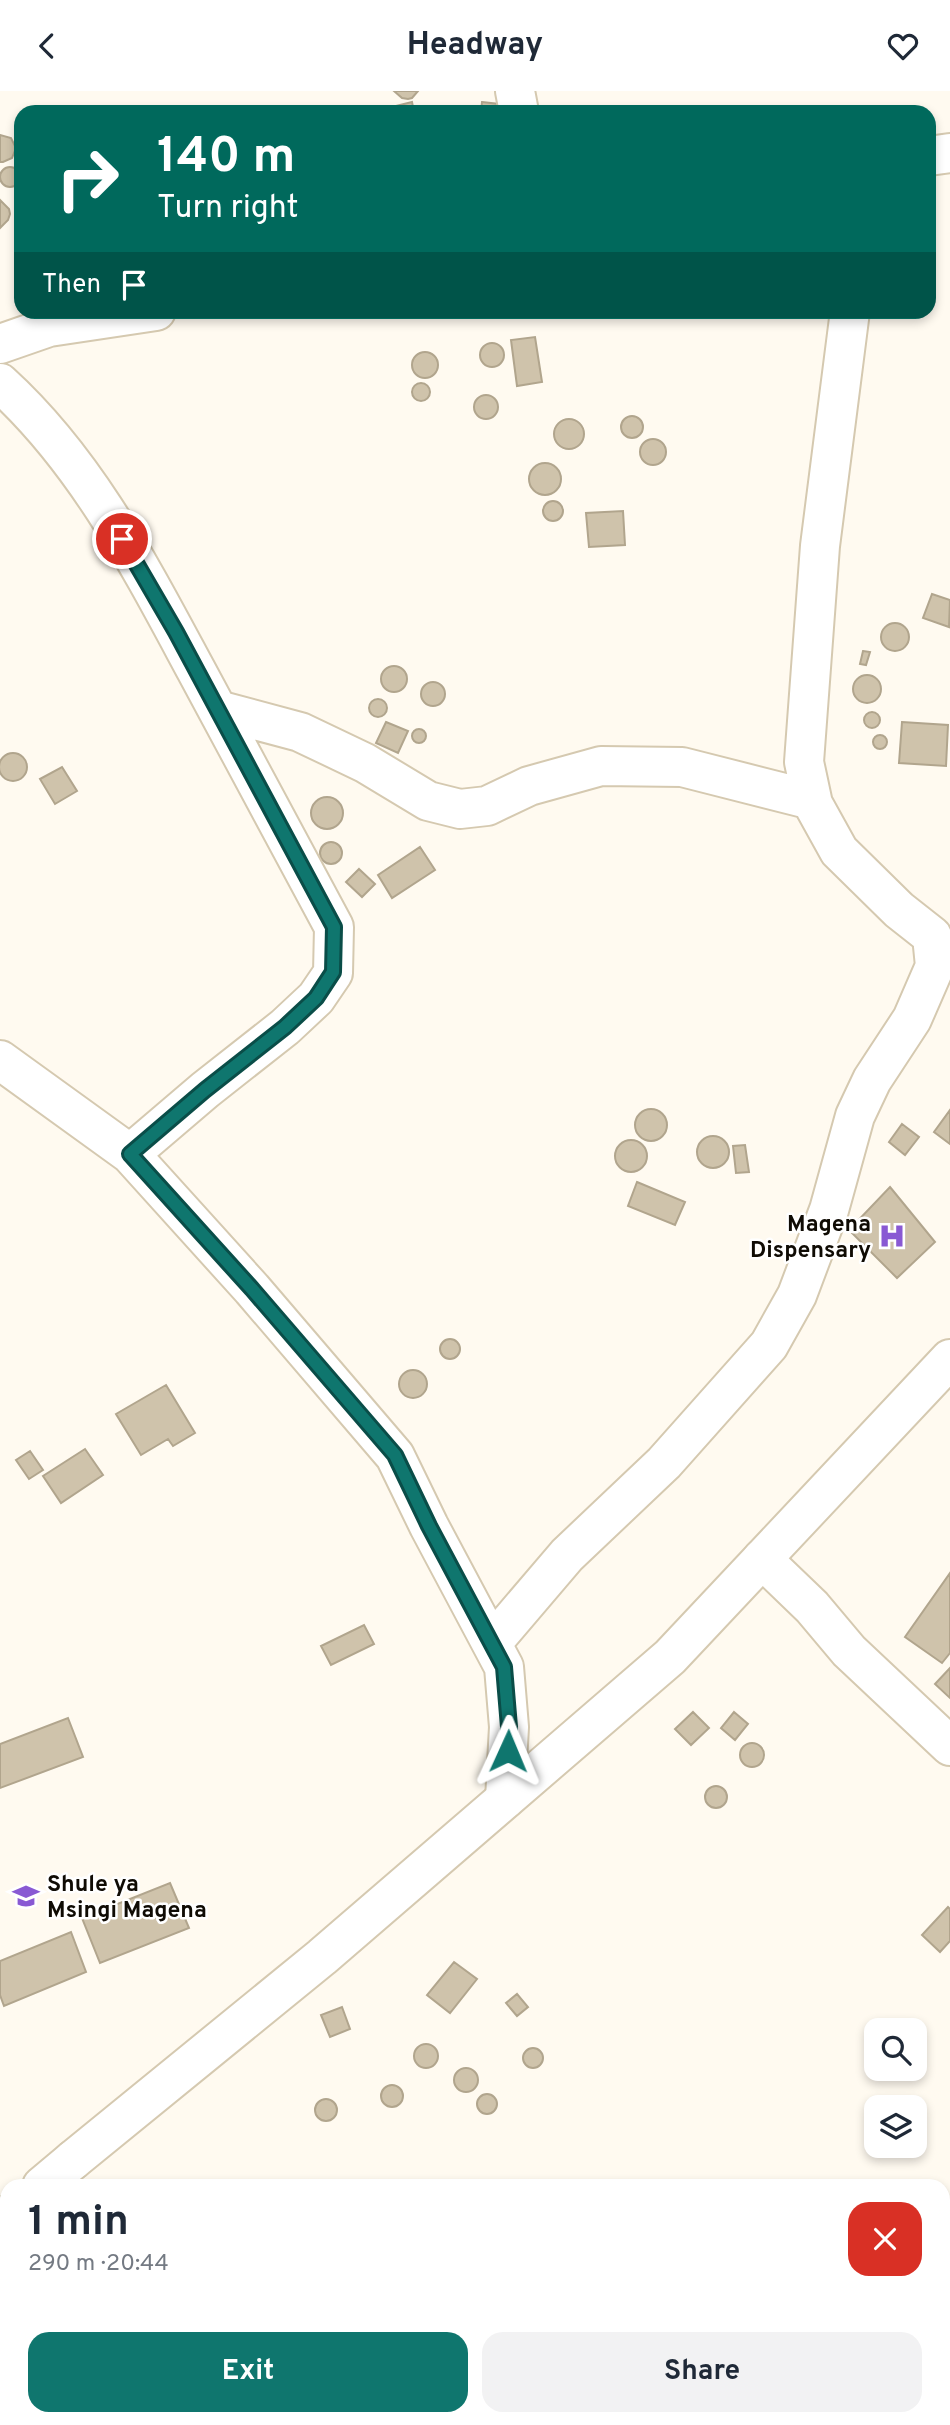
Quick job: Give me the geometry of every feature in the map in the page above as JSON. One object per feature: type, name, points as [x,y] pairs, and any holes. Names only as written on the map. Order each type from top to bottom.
[{"type":"street","points":[[0,344],[49,327],[102,319]]},
{"type":"street","points":[[492,1643],[567,1555],[664,1463],[769,1345],[797,1295],[829,1210],[855,1116],[872,1080],[912,1019],[935,966],[932,936],[899,910],[839,851],[812,800],[804,762],[820,546],[849,319]]},
{"type":"street","points":[[0,383],[31,411],[96,493],[176,632],[334,927],[333,972],[316,998],[285,1027],[130,1154]]},
{"type":"street","points":[[218,710],[300,732],[365,763],[428,801],[460,809],[487,806],[529,786],[601,766],[682,767],[812,800]]},
{"type":"street","points":[[0,1060],[130,1154],[252,1289],[395,1455],[429,1526],[504,1667],[509,1727],[505,1799]]},
{"type":"street","points":[[74,2173],[670,1657],[950,1359]]},
{"type":"street","points":[[762,1559],[812,1607],[849,1651],[950,1746]]},
{"type":"building","points":[[394,91],[418,91],[408,99],[402,98]]},
{"type":"building","points":[[482,102],[499,104],[499,105],[482,105]]},
{"type":"building","points":[[0,135],[11,138],[14,153],[12,158],[0,162]]},
{"type":"building","points":[[14,168],[14,186],[10,187],[3,184],[0,177],[3,170]]},
{"type":"building","points":[[0,200],[10,214],[0,228]]},
{"type":"building","points":[[535,337],[542,382],[517,386],[511,340]]},
{"type":"building","points":[[492,343],[501,346],[504,355],[501,364],[492,367],[483,364],[480,355],[483,346]]},
{"type":"building","points":[[425,352],[434,356],[438,365],[434,374],[425,378],[416,374],[412,365],[416,356]]},
{"type":"building","points":[[417,383],[425,383],[430,392],[428,399],[417,401],[412,396],[412,388]]},
{"type":"building","points":[[486,395],[497,402],[498,407],[491,418],[486,419],[475,412],[474,407],[481,396]]},
{"type":"building","points":[[628,416],[636,416],[643,423],[643,431],[636,438],[628,438],[621,431],[621,423]]},
{"type":"building","points":[[569,419],[580,423],[584,434],[580,445],[569,449],[558,445],[554,434],[558,423]]},
{"type":"building","points":[[653,439],[662,443],[666,452],[662,461],[653,465],[644,461],[640,452],[644,443]]},
{"type":"building","points":[[545,463],[556,468],[561,479],[556,490],[545,495],[534,490],[529,479],[534,468]]},
{"type":"building","points":[[553,501],[560,504],[563,511],[560,518],[553,521],[546,518],[543,511],[546,504]]},
{"type":"building","points":[[623,511],[625,545],[589,547],[586,513]]},
{"type":"building","points":[[932,594],[950,600],[949,627],[923,618]]},
{"type":"building","points":[[895,623],[905,627],[909,637],[905,647],[895,651],[885,647],[881,637],[885,627]]},
{"type":"building","points":[[863,651],[870,652],[866,665],[860,664]]},
{"type":"building","points":[[394,666],[403,670],[407,679],[403,688],[394,692],[385,688],[381,679],[385,670]]},
{"type":"building","points":[[867,675],[877,679],[881,689],[877,699],[867,703],[857,699],[853,689],[857,679]]},
{"type":"building","points":[[433,682],[442,685],[445,694],[442,703],[433,706],[424,703],[421,694],[424,685]]},
{"type":"building","points":[[378,699],[384,702],[387,708],[384,714],[378,717],[372,714],[369,708],[372,702]]},
{"type":"building","points":[[872,712],[880,720],[872,728],[864,720]]},
{"type":"building","points":[[386,722],[408,731],[398,753],[376,743]]},
{"type":"building","points":[[902,722],[948,725],[946,766],[899,763]]},
{"type":"building","points":[[419,729],[424,731],[424,741],[419,743],[414,741],[412,736],[414,731]]},
{"type":"building","points":[[880,735],[885,737],[885,747],[880,749],[875,747],[873,742],[875,737]]},
{"type":"building","points":[[13,753],[23,757],[27,767],[23,777],[13,781],[3,777],[-1,767],[3,757]]},
{"type":"building","points":[[62,767],[77,791],[55,804],[40,779]]},
{"type":"building","points":[[327,797],[339,801],[343,813],[339,825],[327,829],[315,825],[311,813],[315,801]]},
{"type":"building","points":[[331,842],[339,845],[342,853],[339,861],[331,864],[323,861],[320,853],[323,845]]},
{"type":"building","points":[[420,847],[435,870],[392,898],[378,875]]},
{"type":"building","points":[[359,869],[375,884],[362,897],[346,882]]},
{"type":"building","points":[[651,1109],[663,1113],[667,1125],[663,1137],[651,1141],[639,1137],[635,1125],[639,1113]]},
{"type":"building","points":[[950,1110],[950,1144],[934,1132]]},
{"type":"building","points":[[902,1124],[919,1137],[905,1155],[889,1142]]},
{"type":"building","points":[[713,1136],[724,1141],[729,1152],[724,1163],[713,1168],[702,1163],[697,1152],[702,1141]]},
{"type":"building","points":[[631,1140],[642,1145],[647,1156],[642,1167],[631,1172],[620,1167],[615,1156],[620,1145]]},
{"type":"building","points":[[745,1145],[749,1172],[736,1173],[733,1146]]},
{"type":"building","points":[[637,1182],[685,1202],[675,1225],[628,1206]]},
{"type":"building","name":"Magena Dispensary","points":[[890,1187],[935,1242],[897,1278],[849,1230]]},
{"type":"building","points":[[450,1339],[457,1342],[460,1349],[457,1356],[450,1359],[443,1356],[440,1349],[443,1342]]},
{"type":"building","points":[[413,1370],[423,1374],[427,1384],[423,1394],[413,1398],[403,1394],[399,1384],[403,1374]]},
{"type":"building","points":[[166,1385],[195,1433],[173,1446],[168,1439],[141,1455],[116,1414]]},
{"type":"building","points":[[85,1449],[103,1475],[61,1503],[43,1476]]},
{"type":"building","points":[[30,1451],[43,1470],[29,1479],[16,1460]]},
{"type":"building","points":[[950,1573],[950,1653],[942,1663],[905,1637]]},
{"type":"building","points":[[364,1625],[374,1644],[331,1665],[321,1646]]},
{"type":"building","points":[[950,1668],[950,1698],[935,1684]]},
{"type":"building","points":[[693,1712],[709,1728],[691,1745],[675,1729]]},
{"type":"building","points":[[734,1712],[748,1724],[735,1740],[721,1728]]},
{"type":"building","points":[[68,1718],[83,1757],[0,1788],[0,1744]]},
{"type":"building","points":[[752,1743],[761,1746],[764,1755],[761,1764],[752,1767],[743,1764],[740,1755],[743,1746]]},
{"type":"building","points":[[716,1786],[724,1789],[727,1797],[724,1805],[716,1808],[708,1805],[705,1797],[708,1789]]},
{"type":"building","points":[[170,1883],[189,1928],[100,1963],[82,1918]]},
{"type":"building","points":[[948,1907],[950,1941],[940,1952],[922,1935]]},
{"type":"building","points":[[71,1932],[86,1972],[4,2006],[0,1995],[0,1961]]},
{"type":"building","points":[[454,1962],[477,1979],[450,2013],[427,1995]]},
{"type":"building","points":[[517,1994],[528,2007],[517,2016],[506,2003]]},
{"type":"building","points":[[342,2007],[350,2029],[330,2037],[321,2015]]},
{"type":"building","points":[[426,2044],[435,2047],[438,2056],[435,2065],[426,2068],[417,2065],[414,2056],[417,2047]]},
{"type":"building","points":[[533,2048],[540,2051],[543,2058],[540,2065],[533,2068],[526,2065],[523,2058],[526,2051]]},
{"type":"building","points":[[466,2068],[475,2071],[478,2080],[475,2089],[466,2092],[457,2089],[454,2080],[457,2071]]},
{"type":"building","points":[[392,2085],[400,2088],[403,2096],[400,2104],[392,2107],[384,2104],[381,2096],[384,2088]]},
{"type":"building","points":[[483,2094],[491,2094],[497,2104],[491,2114],[483,2114],[477,2108],[477,2100]]},
{"type":"building","points":[[326,2099],[334,2102],[337,2110],[334,2118],[326,2121],[318,2118],[315,2110],[318,2102]]},
{"type":"place","name":"Magena Dispensary","points":[[892,1236]]},
{"type":"place","name":"Shule ya Msingi Magena","points":[[26,1896]]},
{"type":"route","points":[[122,539],[176,632],[334,927],[333,972],[316,998],[285,1027],[130,1154],[252,1289],[395,1455],[429,1526],[504,1667],[509,1727],[508,1751]]}]
